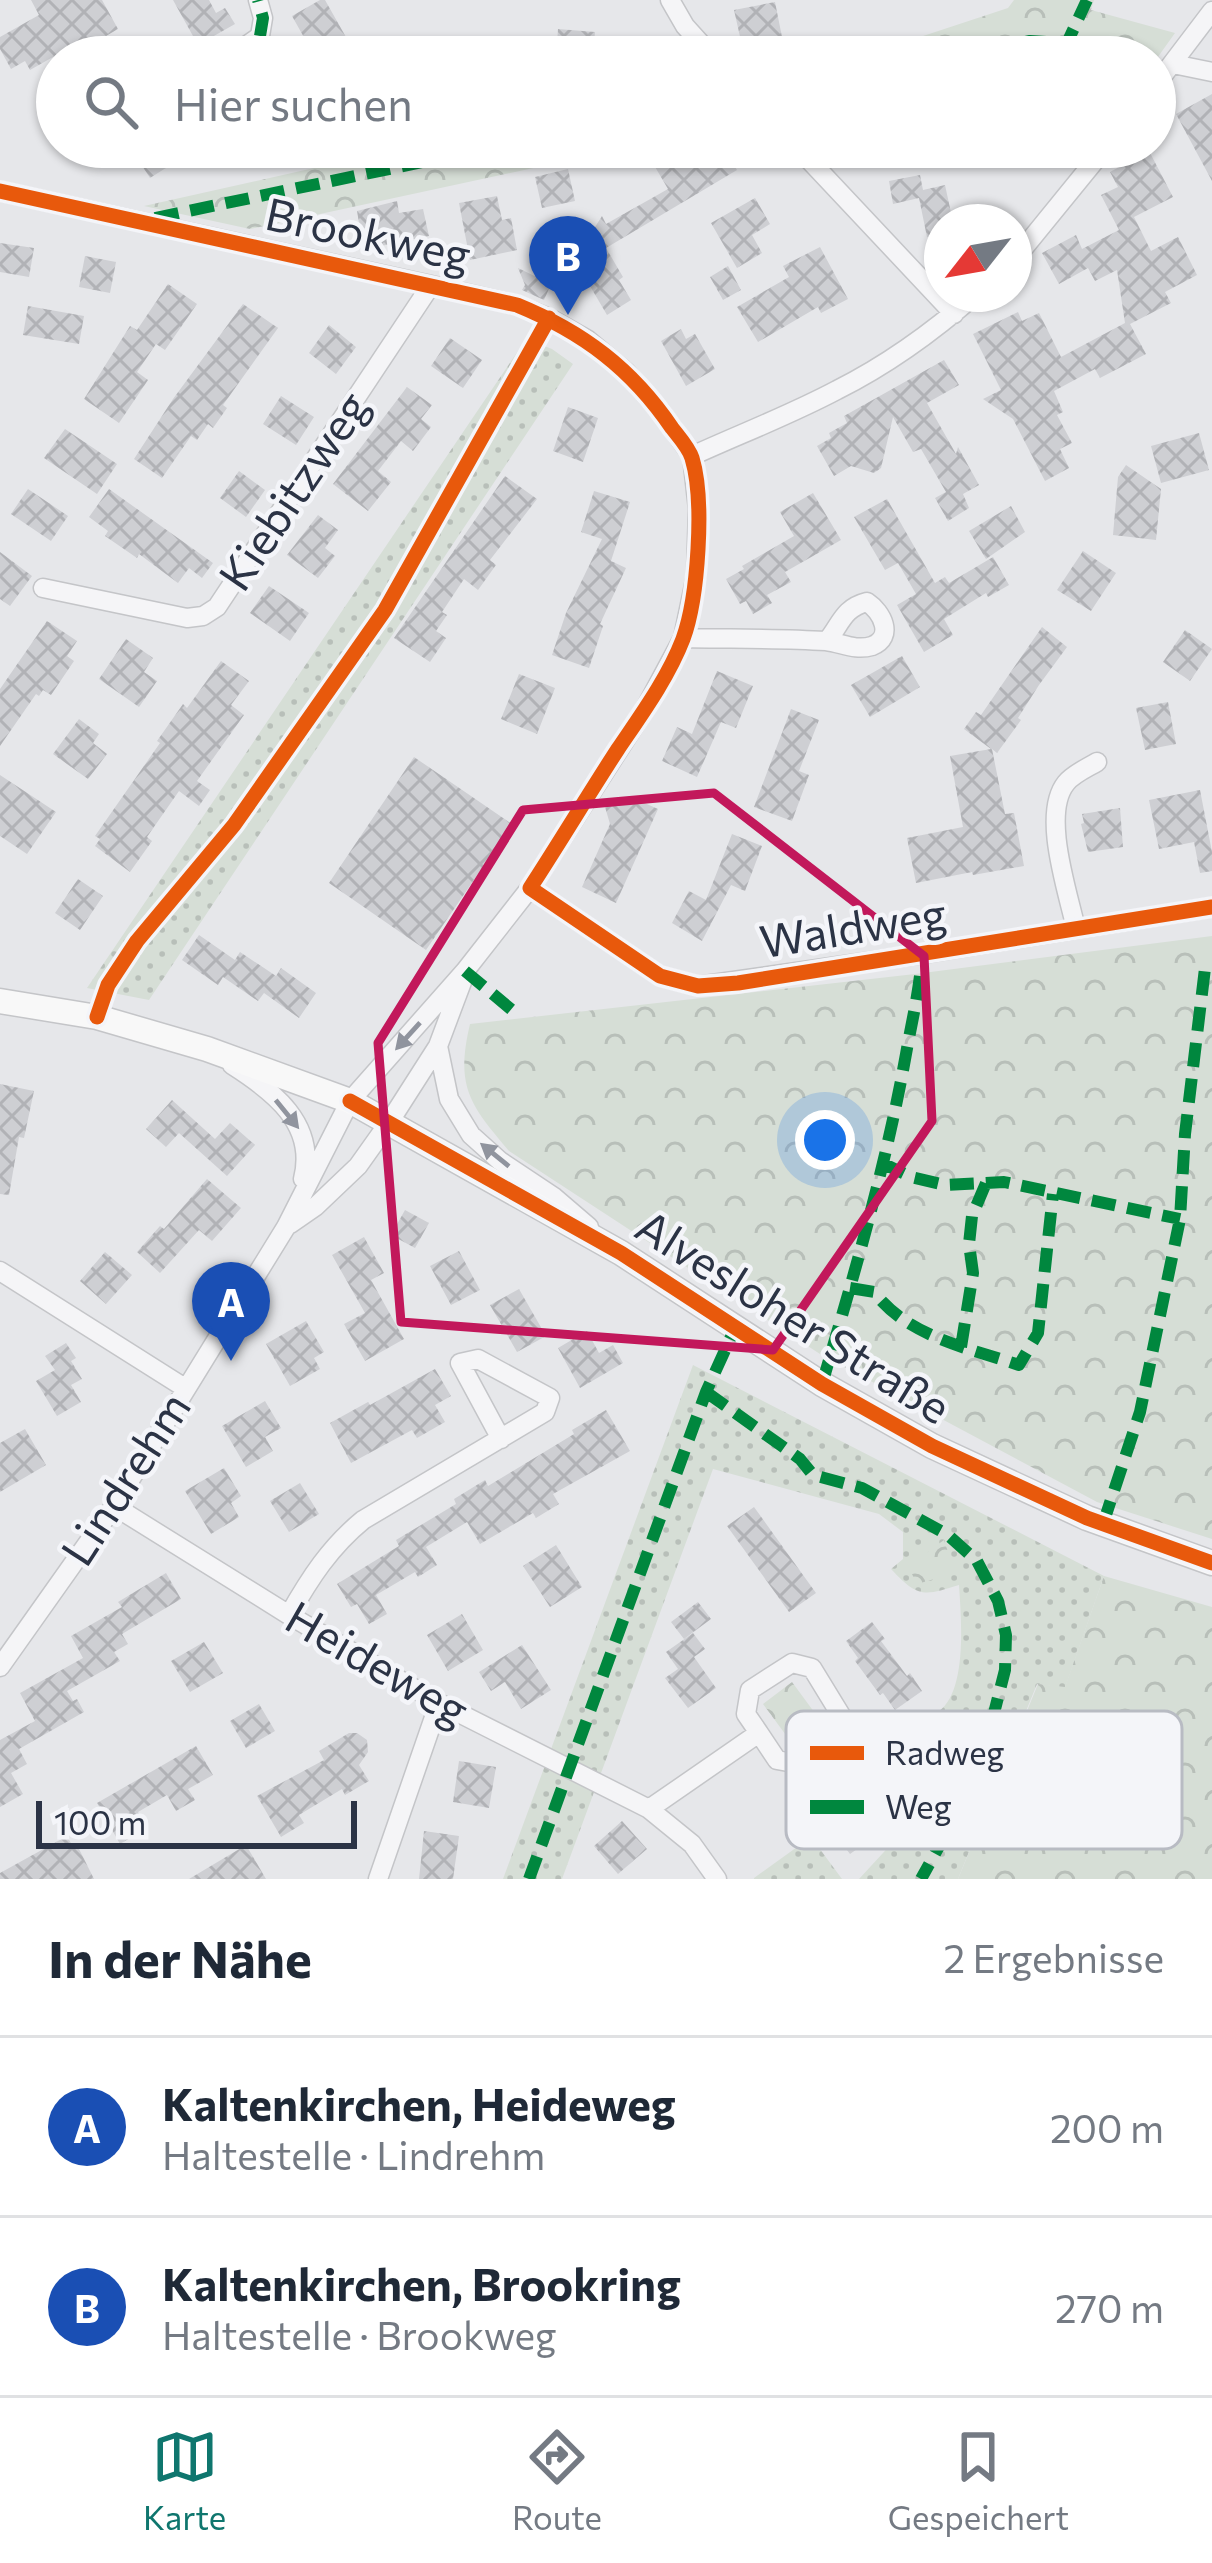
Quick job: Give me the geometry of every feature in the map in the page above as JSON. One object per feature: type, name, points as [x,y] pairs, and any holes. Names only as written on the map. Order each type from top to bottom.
[{"type":"street","points":[[258,0],[263,18],[260,36]]},
{"type":"street","points":[[670,0],[694,36]]},
{"type":"street","points":[[1176,60],[1212,11]]},
{"type":"street","points":[[1176,65],[1212,72]]},
{"type":"street","points":[[350,1101],[465,971],[530,888],[645,709],[683,638],[695,576],[698,509],[692,456],[838,390],[954,314],[817,168]]},
{"type":"street","points":[[1032,238],[1089,168]]},
{"type":"street","name":"Brookweg","points":[[0,191],[518,305],[588,340],[626,372],[692,456]]},
{"type":"street","name":"Kiebitzweg","points":[[43,588],[187,618],[203,616],[217,607],[431,285]]},
{"type":"street","points":[[683,638],[827,641]]},
{"type":"street","points":[[1076,929],[1056,833],[1057,799],[1068,779],[1097,762]]},
{"type":"street","name":"Waldweg","points":[[530,888],[660,976],[698,986],[1212,908]]},
{"type":"street","points":[[390,1121],[438,1046],[465,971]]},
{"type":"street","name":"Alvesloher Straße","points":[[0,1000],[98,1017],[207,1049],[350,1101],[621,1253],[823,1384],[932,1446],[1087,1518],[1212,1563]]},
{"type":"street","points":[[438,1046],[449,1099],[471,1135],[621,1253]]},
{"type":"street","points":[[207,1049],[250,1076],[283,1105],[298,1126],[308,1158],[291,1218]]},
{"type":"street","name":"Lindrehm","points":[[0,1667],[114,1506],[291,1218],[350,1101]]},
{"type":"street","name":"Lindrehm","points":[[291,1218],[316,1206],[358,1166],[390,1121]]},
{"type":"street","points":[[0,1271],[185,1388]]},
{"type":"street","points":[[289,1615],[316,1568],[351,1530],[545,1412],[550,1398],[478,1359],[460,1363],[500,1438]]},
{"type":"street","name":"Heideweg","points":[[114,1506],[439,1703],[649,1809],[692,1844],[717,1879]]},
{"type":"street","points":[[786,1762],[777,1760],[746,1714],[750,1690],[792,1664],[812,1668],[838,1711]]},
{"type":"street","points":[[377,1877],[439,1703]]},
{"type":"street","points":[[649,1809],[759,1733]]},
{"type":"highlighted area","points":[[714,793],[924,956],[932,1121],[773,1350],[401,1322],[378,1043],[523,810]]},
{"type":"green space","points":[[1014,0],[1094,0],[1091,10],[1175,33],[923,36],[1008,8]]},
{"type":"green space","points":[[314,168],[533,168],[250,229],[144,206]]},
{"type":"green space","points":[[526,339],[573,364],[149,1000],[87,988]]},
{"type":"green space","points":[[1212,936],[1212,1539],[1097,1502],[820,1354],[509,1151],[484,1121],[465,1080],[470,1024]]},
{"type":"green space","points":[[693,1365],[1104,1576],[1065,1688],[1037,1684],[1026,1711],[939,1711],[948,1702],[958,1671],[959,1585],[922,1592],[900,1578],[891,1569],[903,1559],[903,1532],[879,1514],[713,1469],[562,1879],[503,1879]]},
{"type":"green space","points":[[944,1540],[955,1573],[917,1584],[908,1566]]},
{"type":"green space","points":[[1104,1576],[1212,1607],[1212,1879],[958,1879],[970,1849],[1182,1849],[1182,1711],[1027,1711],[1038,1684],[1065,1687]]},
{"type":"green space","points":[[792,1682],[813,1711],[786,1711],[786,1735],[763,1704]]},
{"type":"green space","points":[[794,1849],[820,1849],[842,1879],[754,1879]]},
{"type":"green space","points":[[887,1849],[970,1849],[958,1879],[859,1879]]},
{"type":"building","points":[[31,0],[102,0],[118,29],[106,36],[36,36],[36,67],[30,70],[25,61],[11,69],[0,49],[0,37],[39,15]]},
{"type":"building","points":[[173,0],[209,0],[216,13],[225,8],[235,24],[214,36],[193,36]]},
{"type":"building","points":[[325,0],[345,36],[303,36],[292,16]]},
{"type":"building","points":[[775,2],[782,36],[740,36],[734,10]]},
{"type":"building","points":[[558,29],[595,32],[595,36],[558,36]]},
{"type":"building","points":[[1212,94],[1212,181],[1176,114]]},
{"type":"building","points":[[144,168],[166,168],[150,178]]},
{"type":"building","points":[[656,168],[737,170],[606,248],[631,300],[607,315],[580,269],[585,267],[578,254],[602,216],[606,224],[668,189]]},
{"type":"building","points":[[1117,168],[1158,168],[1173,197],[1134,217],[1151,251],[1178,237],[1197,275],[1165,292],[1171,303],[1130,324],[1146,354],[1100,378],[1095,369],[1054,391],[1063,412],[1057,415],[1072,443],[1060,449],[1069,468],[1045,481],[1013,419],[983,399],[1001,390],[973,334],[1018,312],[1022,321],[1039,313],[1061,357],[1125,323],[1117,270],[1095,281],[1088,268],[1059,284],[1042,253],[1076,235],[1082,249],[1119,230],[1101,195],[1118,187],[1110,172]]},
{"type":"building","points":[[568,169],[575,201],[542,208],[535,177]]},
{"type":"building","points":[[920,175],[923,190],[945,185],[949,204],[924,204],[924,222],[919,198],[893,204],[889,181]]},
{"type":"building","points":[[497,196],[502,220],[511,218],[517,250],[470,260],[459,203]]},
{"type":"building","points":[[755,198],[770,224],[752,235],[762,253],[737,268],[711,223]]},
{"type":"building","points":[[397,201],[399,213],[423,209],[429,236],[381,246],[377,226],[360,229],[357,211]]},
{"type":"building","points":[[0,243],[34,248],[29,277],[0,272]]},
{"type":"building","points":[[820,247],[848,299],[821,313],[818,307],[758,342],[737,307],[789,277],[783,266]]},
{"type":"building","points":[[85,256],[116,262],[110,293],[79,287]]},
{"type":"building","points":[[728,266],[741,290],[723,300],[710,277]]},
{"type":"building","points":[[518,268],[551,284],[544,300],[522,290],[525,285]]},
{"type":"building","points":[[168,284],[197,304],[165,350],[156,344],[137,372],[148,380],[119,423],[84,399],[130,326],[137,330]]},
{"type":"building","points":[[243,304],[278,328],[223,405],[227,408],[213,428],[208,424],[197,440],[191,436],[162,478],[134,459]]},
{"type":"building","points":[[28,306],[84,316],[79,344],[23,335]]},
{"type":"building","points":[[329,325],[356,347],[336,374],[309,353]]},
{"type":"building","points":[[681,329],[686,339],[695,334],[715,369],[686,386],[661,341]]},
{"type":"building","points":[[450,338],[482,360],[463,388],[431,366]]},
{"type":"building","points":[[944,360],[959,385],[927,403],[979,485],[963,494],[969,508],[948,521],[935,498],[946,492],[921,449],[913,452],[893,417],[881,468],[874,473],[851,466],[834,476],[817,446],[847,423],[844,416]]},
{"type":"building","points":[[407,387],[432,405],[421,419],[431,427],[413,451],[401,441],[378,471],[391,482],[368,511],[333,484]]},
{"type":"building","points":[[281,396],[314,417],[296,445],[263,424]]},
{"type":"building","points":[[568,407],[598,418],[583,462],[553,451]]},
{"type":"building","points":[[65,429],[117,464],[97,494],[44,458]]},
{"type":"building","points":[[1199,433],[1209,470],[1161,483],[1151,446]]},
{"type":"building","points":[[1126,465],[1161,489],[1156,540],[1113,535],[1118,477]]},
{"type":"building","points":[[239,471],[265,490],[246,517],[220,498]]},
{"type":"building","points":[[505,476],[537,499],[490,560],[496,565],[478,590],[464,579],[442,612],[447,615],[436,631],[446,638],[430,662],[394,638]]},
{"type":"building","points":[[28,489],[68,516],[51,541],[11,514]]},
{"type":"building","points":[[109,489],[213,563],[202,578],[189,568],[178,583],[105,536],[108,531],[89,517]]},
{"type":"building","points":[[594,491],[630,502],[611,561],[626,568],[600,624],[589,668],[552,655],[566,613],[602,539],[581,532]]},
{"type":"building","points":[[813,493],[841,540],[785,572],[791,582],[767,595],[772,603],[753,614],[746,601],[740,604],[726,579],[794,536],[780,512]]},
{"type":"building","points":[[887,499],[935,583],[945,577],[949,583],[993,557],[1009,585],[944,619],[953,635],[924,652],[897,605],[916,594],[898,563],[885,570],[854,517]]},
{"type":"building","points":[[1011,506],[1025,532],[986,559],[969,531]]},
{"type":"building","points":[[318,515],[338,530],[325,548],[335,556],[318,578],[287,555]]},
{"type":"building","points":[[1083,551],[1116,573],[1091,611],[1057,590]]},
{"type":"building","points":[[0,552],[32,576],[10,606],[0,599]]},
{"type":"building","points":[[269,586],[309,613],[290,641],[250,613]]},
{"type":"building","points":[[47,621],[77,641],[67,656],[74,661],[51,695],[43,690],[36,694],[0,746],[0,689]]},
{"type":"building","points":[[1042,627],[1067,647],[997,753],[992,749],[1005,814],[1014,813],[1024,866],[916,883],[907,838],[963,827],[950,756],[991,749],[964,729],[976,712],[981,715]]},
{"type":"building","points":[[1185,630],[1212,649],[1190,681],[1163,662]]},
{"type":"building","points":[[126,639],[153,658],[144,672],[157,681],[139,707],[99,679]]},
{"type":"building","points":[[902,656],[920,687],[870,717],[851,685]]},
{"type":"building","points":[[221,661],[249,681],[231,705],[244,715],[197,781],[210,790],[199,806],[179,791],[130,872],[95,846],[100,839],[95,836],[183,704],[187,708]]},
{"type":"building","points":[[717,671],[753,686],[736,728],[721,722],[697,777],[662,761],[677,727],[692,734]]},
{"type":"building","points":[[519,674],[555,688],[537,734],[501,719]]},
{"type":"building","points":[[1168,702],[1176,744],[1145,750],[1136,708]]},
{"type":"building","points":[[791,709],[819,720],[799,771],[809,775],[792,821],[754,807]]},
{"type":"building","points":[[79,719],[99,734],[93,743],[107,754],[88,779],[53,754]]},
{"type":"building","points":[[414,757],[512,824],[426,950],[329,883]]},
{"type":"building","points":[[0,775],[56,812],[27,854],[0,836]]},
{"type":"building","points":[[1200,790],[1212,871],[1200,873],[1194,842],[1159,849],[1149,800]]},
{"type":"building","points":[[629,796],[658,809],[616,903],[582,887],[610,824],[605,807],[617,801],[626,805]]},
{"type":"building","points":[[1120,808],[1123,847],[1088,852],[1082,814]]},
{"type":"building","points":[[732,834],[762,846],[745,891],[731,885],[702,941],[672,923],[689,891],[706,900]]},
{"type":"building","points":[[78,879],[103,896],[80,930],[55,913]]},
{"type":"building","points":[[199,935],[235,960],[240,952],[276,976],[281,968],[316,993],[299,1018],[264,993],[258,1001],[223,977],[218,985],[182,960]]},
{"type":"building","points":[[0,1084],[34,1091],[24,1138],[19,1137],[9,1195],[0,1194]]},
{"type":"building","points":[[172,1100],[215,1139],[230,1123],[255,1145],[227,1176],[179,1133],[166,1147],[146,1129]]},
{"type":"building","points":[[207,1179],[241,1208],[212,1241],[199,1230],[160,1273],[137,1252]]},
{"type":"building","points":[[405,1210],[429,1223],[415,1248],[391,1235]]},
{"type":"building","points":[[364,1237],[384,1273],[371,1280],[404,1339],[365,1361],[344,1324],[365,1313],[332,1255]]},
{"type":"building","points":[[459,1251],[480,1290],[451,1305],[430,1266]]},
{"type":"building","points":[[105,1252],[132,1275],[106,1304],[80,1281]]},
{"type":"building","points":[[519,1289],[546,1336],[517,1352],[490,1305]]},
{"type":"building","points":[[306,1321],[324,1352],[314,1358],[320,1369],[290,1386],[266,1344]]},
{"type":"building","points":[[587,1331],[599,1353],[613,1345],[623,1363],[580,1388],[558,1348]]},
{"type":"building","points":[[66,1343],[82,1379],[71,1385],[81,1402],[57,1416],[36,1381],[55,1370],[45,1356]]},
{"type":"building","points":[[435,1369],[451,1396],[435,1405],[445,1422],[417,1438],[412,1430],[351,1463],[330,1423]]},
{"type":"building","points":[[265,1401],[281,1428],[265,1437],[273,1451],[246,1467],[222,1426]]},
{"type":"building","points":[[606,1410],[630,1451],[553,1494],[559,1504],[536,1518],[533,1513],[480,1544],[467,1522],[426,1547],[437,1565],[376,1595],[387,1614],[369,1624],[357,1604],[351,1607],[337,1584],[399,1546],[396,1540],[456,1504],[454,1499],[485,1480],[488,1486]]},
{"type":"building","points":[[25,1429],[46,1465],[0,1492],[0,1443]]},
{"type":"building","points":[[224,1468],[241,1496],[231,1503],[239,1517],[211,1534],[185,1491]]},
{"type":"building","points":[[300,1483],[319,1514],[289,1532],[270,1501]]},
{"type":"building","points":[[754,1507],[816,1593],[789,1612],[727,1526]]},
{"type":"building","points":[[556,1545],[582,1587],[550,1607],[523,1566]]},
{"type":"building","points":[[166,1573],[181,1599],[122,1634],[128,1644],[114,1652],[120,1661],[67,1691],[84,1712],[19,1749],[27,1764],[11,1773],[23,1794],[0,1807],[0,1740],[35,1721],[20,1693],[83,1658],[71,1636],[122,1607],[118,1602]]},
{"type":"building","points":[[698,1602],[711,1619],[684,1639],[671,1622]]},
{"type":"building","points":[[462,1614],[483,1650],[448,1671],[427,1635]]},
{"type":"building","points":[[872,1622],[885,1639],[881,1641],[922,1691],[895,1710],[855,1661],[858,1658],[846,1641]]},
{"type":"building","points":[[693,1633],[705,1649],[694,1657],[716,1688],[688,1708],[665,1678],[678,1669],[666,1652]]},
{"type":"building","points":[[204,1642],[223,1673],[190,1692],[171,1661]]},
{"type":"building","points":[[522,1645],[551,1690],[521,1709],[505,1682],[491,1691],[479,1672]]},
{"type":"building","points":[[259,1704],[275,1731],[246,1748],[230,1721]]},
{"type":"building","points":[[349,1733],[367,1740],[368,1752],[359,1765],[369,1781],[345,1795],[342,1789],[299,1815],[304,1823],[281,1837],[257,1796],[324,1760],[319,1751]]},
{"type":"building","points":[[196,1746],[213,1775],[188,1789],[195,1800],[176,1811],[167,1795],[138,1812],[147,1828],[120,1844],[97,1803]]},
{"type":"building","points":[[459,1761],[496,1767],[489,1808],[453,1802]]},
{"type":"building","points":[[622,1821],[647,1849],[618,1874],[594,1846]]},
{"type":"building","points":[[424,1831],[459,1836],[453,1879],[419,1879]]},
{"type":"building","points":[[67,1836],[73,1847],[77,1845],[94,1879],[0,1879],[0,1873]]},
{"type":"building","points":[[246,1845],[266,1879],[189,1879]]},
{"type":"marked path","points":[[258,0],[263,18],[260,36]]},
{"type":"marked path","points":[[1070,36],[1087,0]]},
{"type":"marked path","points":[[155,218],[394,168]]},
{"type":"marked path","points":[[822,1384],[889,1137],[922,954]]},
{"type":"marked path","points":[[1103,1524],[1140,1412],[1180,1219],[1206,960]]},
{"type":"marked path","points":[[465,971],[512,1010]]},
{"type":"marked path","points":[[882,1163],[911,1177],[945,1185],[1004,1182],[1180,1219]]},
{"type":"marked path","points":[[961,1347],[973,1273],[972,1216],[986,1183]]},
{"type":"marked path","points":[[850,1288],[874,1292],[904,1320],[940,1339],[1019,1365],[1038,1333],[1053,1194]]},
{"type":"marked path","points":[[529,1879],[706,1392],[736,1326]]},
{"type":"marked path","points":[[706,1392],[800,1459],[813,1475],[862,1488],[948,1535],[977,1561],[998,1601],[1006,1635],[1005,1670],[995,1711]]},
{"type":"marked path","points":[[921,1879],[938,1849]]},
{"type":"cycle path","points":[[0,191],[517,305],[604,354],[657,407],[689,450],[696,476],[698,549],[688,621],[662,682],[530,888],[660,976],[698,986],[738,983],[1212,907]]},
{"type":"cycle path","points":[[97,1017],[108,985],[137,941],[234,825],[385,610],[549,318]]},
{"type":"cycle path","points":[[350,1101],[621,1253],[822,1384],[932,1446],[1087,1518],[1212,1563]]},
{"type":"place","name":"Kaltenkirchen, Brookring","points":[[568,315]]},
{"type":"place","name":"Kaltenkirchen, Heideweg","points":[[231,1361]]}]
